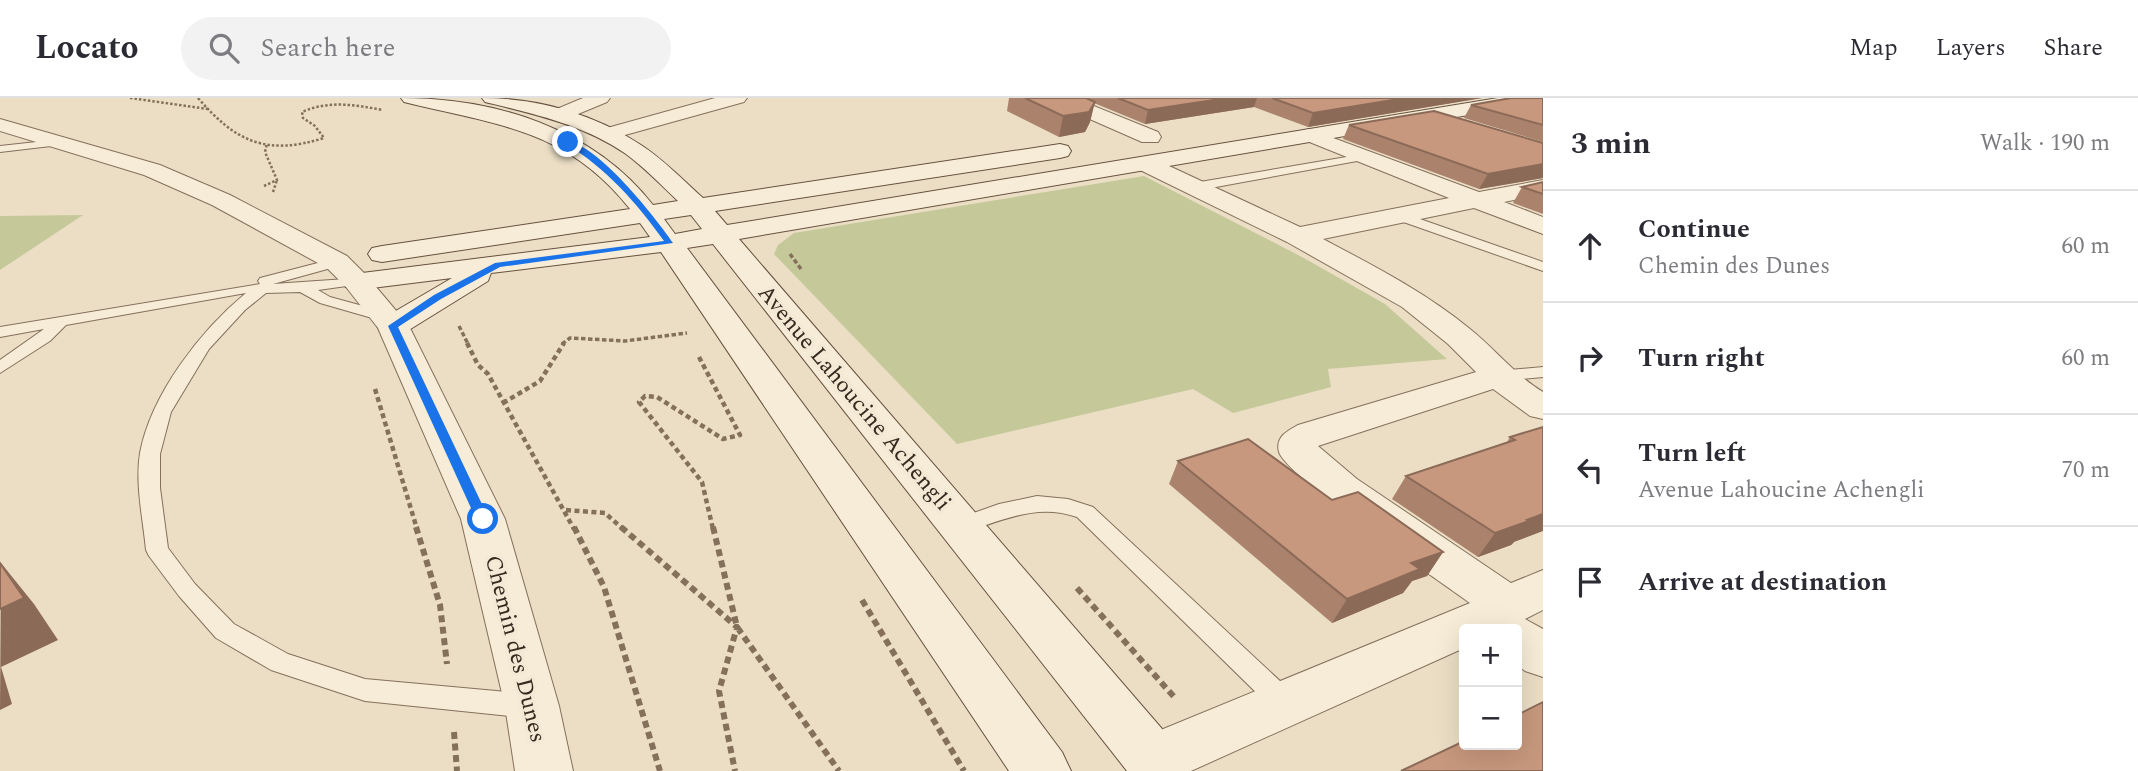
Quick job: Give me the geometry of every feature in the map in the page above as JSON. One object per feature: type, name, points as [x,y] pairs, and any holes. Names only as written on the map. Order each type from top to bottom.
[{"type":"street","name":"Avenue Lahoucine Achengli","points":[[492,98],[559,115],[607,134],[653,166],[697,206],[1158,766]]},
{"type":"street","points":[[559,115],[600,98]]},
{"type":"street","points":[[607,134],[737,98]]},
{"type":"street","points":[[1058,98],[1147,150],[1194,187],[1297,236],[1413,300],[1460,337],[1498,376],[1543,408]]},
{"type":"street","points":[[1356,104],[1397,98]]},
{"type":"street","points":[[346,271],[498,264],[669,243],[1147,150],[1308,135],[1533,98]]},
{"type":"street","points":[[402,104],[503,118],[568,142],[591,156],[648,214],[1042,771]]},
{"type":"street","points":[[1428,116],[1466,128]]},
{"type":"street","name":"Chemin des Dunes","points":[[0,125],[64,142],[163,175],[220,200],[303,244],[346,271],[389,321],[483,519],[531,706],[544,771]]},
{"type":"street","points":[[1109,143],[1147,150],[1178,132]]},
{"type":"street","points":[[1308,135],[1543,226]]},
{"type":"street","points":[[346,271],[648,214],[1081,147]]},
{"type":"street","points":[[1297,236],[1543,187]]},
{"type":"street","points":[[389,321],[498,264]]},
{"type":"street","points":[[1498,376],[1312,433],[1298,441],[1299,453],[1342,489],[1512,615],[1543,656]]},
{"type":"street","points":[[1158,766],[1286,704],[1512,615]]},
{"type":"lane","points":[[0,149],[64,142]]},
{"type":"lane","points":[[1194,187],[1364,157]]},
{"type":"lane","points":[[1397,215],[1543,267]]},
{"type":"lane","points":[[303,244],[292,266],[261,285],[202,346],[162,412],[149,454],[157,550],[187,590],[225,631],[280,662],[365,690],[531,706]]},
{"type":"lane","points":[[261,285],[303,287],[346,271]]},
{"type":"lane","points":[[0,331],[346,271]]},
{"type":"lane","points":[[303,287],[325,300],[389,321]]},
{"type":"lane","points":[[0,368],[44,338],[61,321]]},
{"type":"lane","points":[[1498,376],[1543,372]]},
{"type":"lane","points":[[959,526],[1036,502],[1070,505],[1085,512],[1099,522],[1286,704]]},
{"type":"path","points":[[130,98],[208,109]]},
{"type":"path","points":[[198,98],[224,126],[247,140],[284,144],[324,138],[303,118],[302,112],[314,106],[402,104]]},
{"type":"path","points":[[456,320],[478,365],[488,374],[565,510],[604,587],[660,771]]},
{"type":"path","points":[[503,403],[540,380],[561,345],[570,338],[625,341],[694,332]]},
{"type":"path","points":[[687,333],[692,344]]},
{"type":"path","points":[[698,355],[740,435],[723,439],[657,397],[645,397],[639,401],[702,482],[737,627],[719,691],[735,771]]},
{"type":"path","points":[[372,379],[440,605],[457,771]]},
{"type":"path","points":[[565,510],[606,513],[737,627],[839,771]]},
{"type":"green space","points":[[1144,176],[1302,257],[1385,304],[1447,359],[1328,369],[1331,387],[1233,413],[1193,389],[957,444],[774,254],[778,245],[794,233]]},
{"type":"green space","points":[[83,215],[0,270],[0,216]]},
{"type":"building","points":[[1025,98],[1086,98],[1095,102],[1089,112],[1063,116]]},
{"type":"building","points":[[1118,98],[1227,98],[1148,110]]},
{"type":"building","points":[[1272,98],[1405,98],[1313,113]]},
{"type":"building","points":[[1511,98],[1543,98],[1543,125],[1471,105]]},
{"type":"building","points":[[1434,111],[1543,143],[1543,164],[1488,174],[1349,125]]},
{"type":"building","points":[[1543,182],[1543,194],[1522,187]]},
{"type":"building","points":[[1543,427],[1543,514],[1527,520],[1529,521],[1495,533],[1406,476],[1515,440],[1510,437]]},
{"type":"building","points":[[1248,439],[1332,500],[1358,492],[1443,552],[1411,563],[1420,569],[1347,599],[1178,461]]},
{"type":"building","points":[[0,563],[24,598],[0,609]]},
{"type":"building","points":[[1543,702],[1543,771],[1401,771],[1459,743],[1459,750],[1522,750],[1522,712]]},
{"type":"route","points":[[483,519],[393,326],[498,264],[669,243],[648,214],[610,173],[591,156],[568,142]]}]
